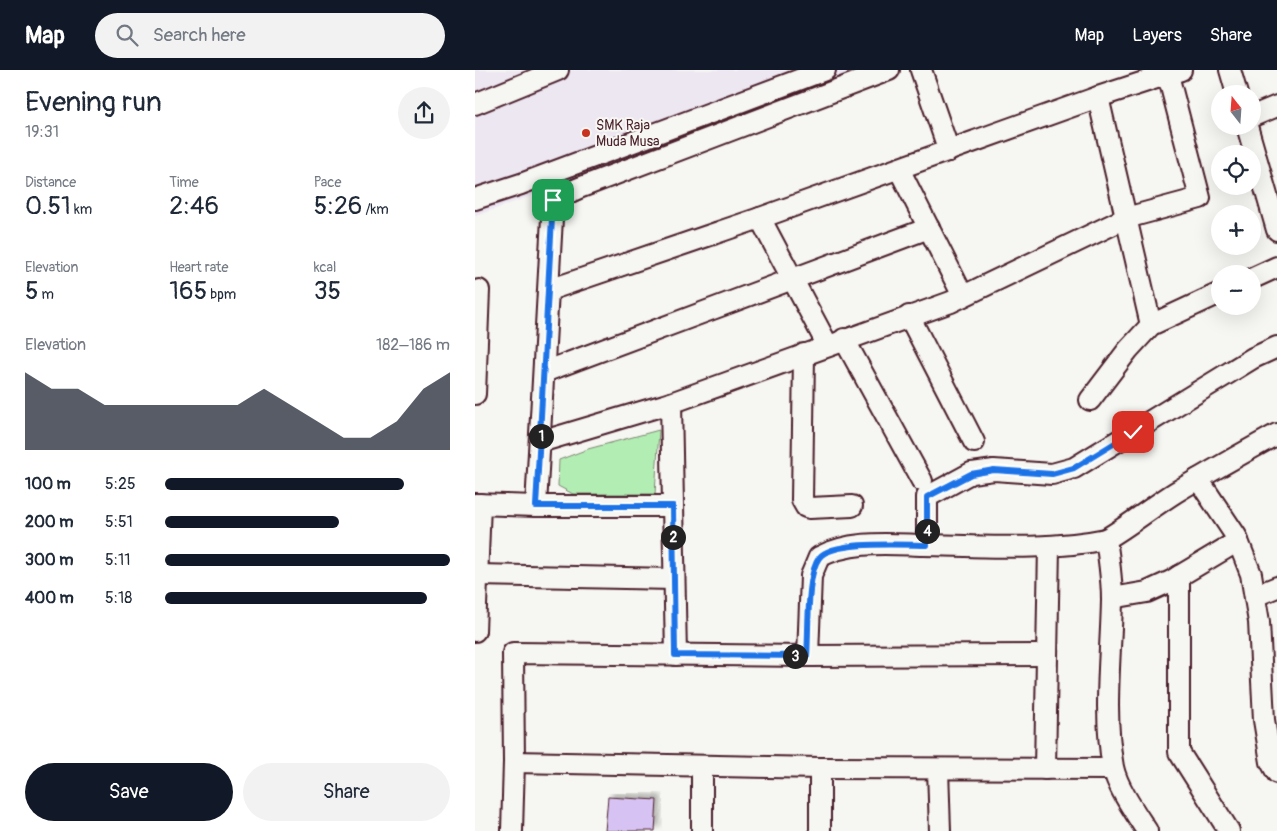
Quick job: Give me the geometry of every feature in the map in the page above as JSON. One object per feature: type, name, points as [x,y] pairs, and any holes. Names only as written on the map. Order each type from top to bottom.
[{"type":"street","points":[[475,104],[558,70]]},
{"type":"street","points":[[475,199],[530,181],[825,70]]},
{"type":"street","points":[[536,506],[553,200],[579,188],[889,70]]},
{"type":"street","points":[[921,70],[949,151]]},
{"type":"street","points":[[1230,70],[1234,85]]},
{"type":"street","points":[[541,442],[671,403],[951,302],[1126,218],[1200,198],[1163,74],[760,218],[549,290]]},
{"type":"street","points":[[1098,97],[1151,325]]},
{"type":"street","points":[[1261,113],[1277,106]]},
{"type":"street","points":[[1250,135],[1272,191],[1277,230]]},
{"type":"street","points":[[899,169],[963,296]]},
{"type":"street","points":[[760,218],[793,279],[836,342],[922,481]]},
{"type":"street","points":[[544,372],[929,228]]},
{"type":"street","points":[[1261,274],[1277,267]]},
{"type":"street","points":[[475,394],[479,290]]},
{"type":"street","points":[[1091,400],[1128,350],[1151,325],[1211,297]]},
{"type":"street","points":[[909,316],[974,442]]},
{"type":"street","points":[[927,545],[927,497],[971,474],[994,470],[1052,474],[1074,468],[1253,358],[1277,347]]},
{"type":"street","points":[[804,354],[802,500],[810,508],[852,506]]},
{"type":"street","points":[[671,403],[675,655]]},
{"type":"street","points":[[807,656],[811,576],[819,557],[833,550],[865,544],[1049,546],[1082,544],[1106,539],[1132,524],[1149,509],[1176,492],[1277,434]]},
{"type":"street","points":[[1198,479],[1238,542],[1251,574],[1259,622],[1264,720],[1271,762],[1277,773]]},
{"type":"street","points":[[475,631],[477,504],[673,506]]},
{"type":"street","points":[[1106,539],[1111,571],[1112,598],[1108,714],[1113,769],[1126,798],[1147,831]]},
{"type":"street","points":[[1112,598],[1147,592],[1238,542]]},
{"type":"street","points":[[1045,769],[1049,546]]},
{"type":"street","points":[[477,575],[674,579]]},
{"type":"street","points":[[1179,576],[1179,752],[1229,831]]},
{"type":"street","points":[[1255,596],[1277,587]]},
{"type":"street","points":[[512,831],[513,653],[807,656],[1047,655]]},
{"type":"street","points":[[513,762],[820,768],[1113,769]]},
{"type":"street","points":[[702,766],[702,831]]},
{"type":"street","points":[[820,768],[820,831]]},
{"type":"street","points":[[939,769],[940,831]]},
{"type":"shaded area","name":"SMK Raja Muda Musa","points":[[475,70],[862,70],[475,216]]},
{"type":"green space","points":[[659,430],[655,494],[573,494],[558,486],[559,460],[588,449]]},
{"type":"building","points":[[608,797],[657,800],[655,831],[605,831]]},
{"type":"place","name":"SMK Raja Muda Musa","points":[[586,133]]},
{"type":"route","points":[[553,200],[536,506],[673,506],[675,655],[807,656],[811,576],[819,557],[833,550],[865,544],[927,545],[927,497],[971,474],[994,470],[1052,474],[1074,468],[1133,432]]}]
